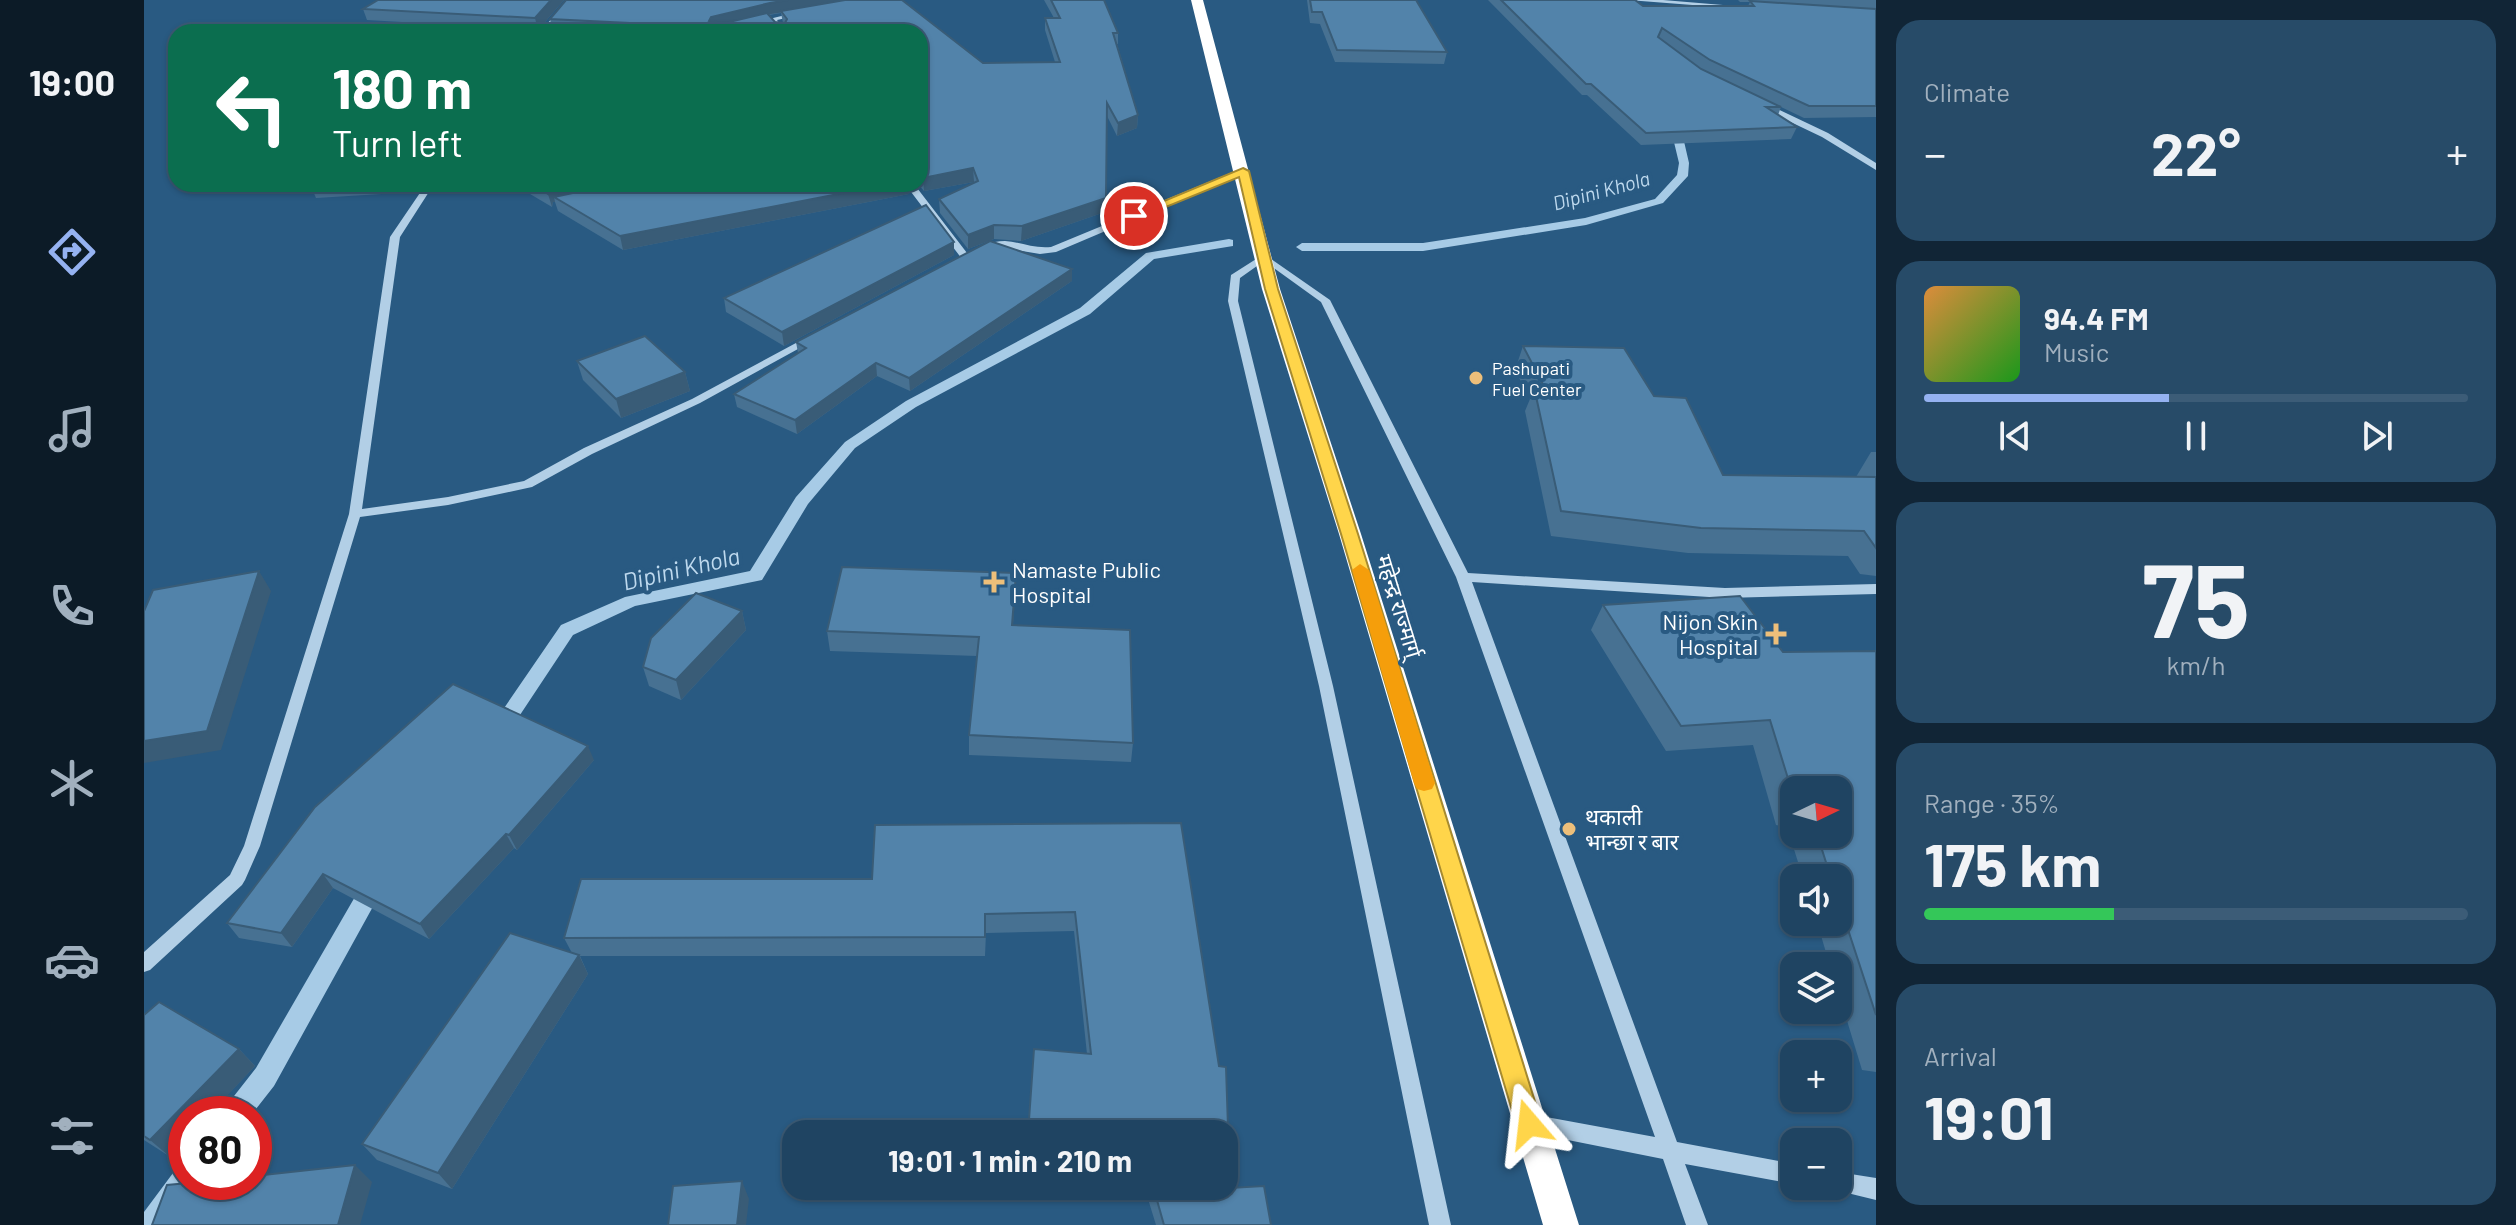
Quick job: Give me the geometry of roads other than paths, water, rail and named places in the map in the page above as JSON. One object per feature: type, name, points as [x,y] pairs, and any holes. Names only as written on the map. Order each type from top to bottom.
[{"type":"highway","name":"महेन्द्र राज्मार्ग्","points":[[1197,0],[1264,257],[1561,1225]]},
{"type":"street","points":[[550,24],[572,0]]},
{"type":"street","points":[[1631,0],[1758,7]]},
{"type":"street","points":[[758,22],[813,11]]},
{"type":"street","points":[[772,19],[776,24]]},
{"type":"street","points":[[1756,102],[1825,135],[1876,167]]},
{"type":"street","points":[[951,264],[995,245],[1005,244],[1044,252],[1053,250],[1243,171]]},
{"type":"street","points":[[144,964],[236,880],[252,846],[355,514],[395,237],[425,192]]},
{"type":"street","points":[[915,192],[965,257]]},
{"type":"street","points":[[1440,1225],[1326,686],[1233,301],[1235,277],[1264,257],[1325,300],[1463,577],[1697,1225]]},
{"type":"street","points":[[355,514],[448,501],[528,484],[588,451],[696,401],[830,329]]},
{"type":"street","points":[[1463,577],[1725,593],[1876,589]]},
{"type":"street","points":[[1529,1124],[1780,1171]]},
{"type":"street","points":[[1852,1185],[1876,1189]]},
{"type":"waterway","name":"Dipini Khola","points":[[1302,247],[1423,247],[1586,221],[1659,201],[1682,176],[1684,163],[1678,137],[1666,126]]},
{"type":"waterway","name":"Dipini Khola","points":[[496,729],[507,719],[567,630],[631,601],[756,576],[802,501],[850,445],[911,404],[1085,311],[1150,256],[1229,243]]},
{"type":"waterway","name":"Dipini Khola","points":[[250,1096],[265,1077],[375,883]]},
{"type":"waterway","name":"Dipini Khola","points":[[151,1225],[170,1200]]},
{"type":"place","name":"Pashupati Fuel Center","points":[[1476,378]]},
{"type":"place","name":"Namaste Public Hospital","points":[[994,582]]},
{"type":"place","name":"Nijon Skin Hospital","points":[[1776,634]]},
{"type":"place","name":"थकाली भान्छा र बार","points":[[1569,829]]}]
